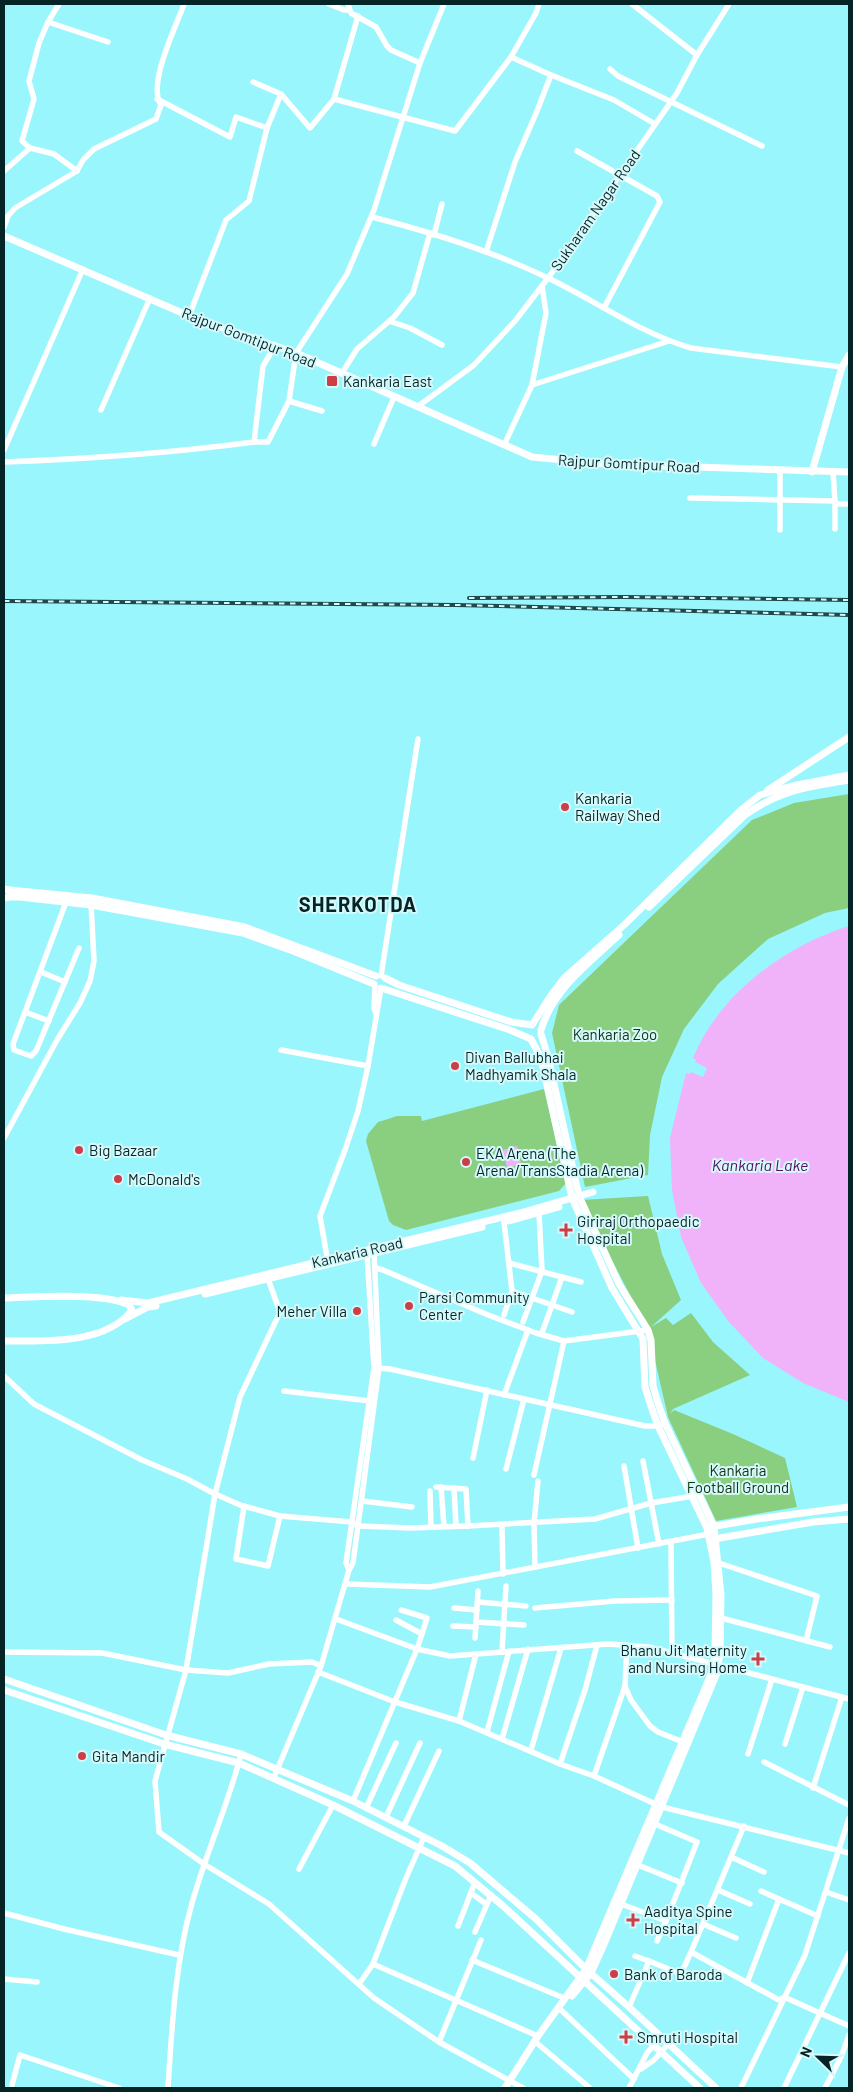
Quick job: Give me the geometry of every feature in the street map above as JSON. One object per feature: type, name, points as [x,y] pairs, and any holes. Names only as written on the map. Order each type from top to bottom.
[{"type":"main road","name":"Rajpur Gomtipur Road","points":[[4,236],[189,316],[296,353],[532,457],[604,464],[849,472]]},
{"type":"main road","points":[[812,472],[842,367],[849,355]]},
{"type":"main road","points":[[6,895],[91,902],[245,927],[293,951],[377,986],[531,1038],[538,1038],[545,1018],[556,997],[592,956],[624,925],[760,795],[849,737]]},
{"type":"main road","points":[[747,809],[782,791],[849,775]]},
{"type":"main road","points":[[782,791],[788,777]]},
{"type":"main road","points":[[760,795],[849,780]]},
{"type":"main road","points":[[6,895],[66,902],[91,902]]},
{"type":"main road","points":[[256,934],[399,985],[511,1022],[539,1026],[548,1057],[576,1199],[619,1284],[648,1330],[652,1340],[652,1386],[661,1425],[711,1533],[719,1564],[721,1618],[716,1665],[683,1742],[655,1824],[621,1904],[589,1971],[538,2040]]},
{"type":"main road","points":[[589,1971],[717,1673],[716,1595],[711,1533],[692,1496],[645,1387],[643,1339],[612,1288],[576,1199],[541,1058],[527,1032],[564,978],[592,956]]},
{"type":"main road","points":[[377,986],[373,980],[381,977]]},
{"type":"main road","points":[[377,986],[386,984],[381,977]]},
{"type":"main road","name":"Kankaria Road","points":[[370,1252],[576,1199],[593,1192]]},
{"type":"main road","points":[[4,1341],[55,1341],[96,1334],[148,1308],[268,1279],[328,1262],[504,1222],[539,1213],[576,1199]]},
{"type":"main road","name":"Kankaria Road","points":[[4,1298],[76,1297],[148,1303],[328,1262]]},
{"type":"main road","points":[[121,1300],[129,1304],[132,1310],[125,1319]]},
{"type":"main road","points":[[711,1533],[811,1510],[849,1507]]},
{"type":"main road","points":[[711,1533],[849,1519]]},
{"type":"main road","points":[[4,1678],[166,1735],[241,1754],[333,1805],[455,1866],[490,1895],[700,2088]]},
{"type":"main road","points":[[4,1690],[164,1744],[276,1774],[353,1801],[424,1837],[476,1868],[536,1920],[716,2088]]},
{"type":"main road","points":[[510,2086],[564,1998],[582,1980]]},
{"type":"street","points":[[59,4],[48,22],[39,43],[29,81],[34,99],[22,141],[30,148],[54,154],[76,171]]},
{"type":"street","points":[[4,227],[8,216],[15,208],[76,171],[83,160],[94,149],[156,119],[161,105],[157,99],[157,85],[184,4]]},
{"type":"street","points":[[329,4],[349,7],[351,13],[376,28],[391,50],[420,63]]},
{"type":"street","points":[[4,462],[67,460],[186,451],[254,442],[268,442],[289,401],[296,353],[347,274],[372,216],[420,63],[444,4]]},
{"type":"street","points":[[334,99],[455,131],[511,57],[536,13],[539,4]]},
{"type":"street","points":[[632,4],[697,55]]},
{"type":"street","name":"Sukharam Nagar Road","points":[[417,407],[474,365],[516,321],[670,102],[729,4]]},
{"type":"street","points":[[253,82],[280,94],[310,128],[334,99],[358,16]]},
{"type":"street","points":[[48,22],[108,42]]},
{"type":"street","points":[[511,57],[614,100],[655,124]]},
{"type":"street","points":[[610,69],[618,76],[762,146]]},
{"type":"street","points":[[486,252],[515,162],[551,75]]},
{"type":"street","points":[[189,316],[226,220],[249,201],[267,128],[280,94]]},
{"type":"street","points":[[157,99],[230,137],[236,117],[267,128]]},
{"type":"street","points":[[4,170],[30,148]]},
{"type":"street","points":[[577,151],[657,196],[660,202],[604,308]]},
{"type":"street","points":[[342,373],[357,349],[389,321],[413,293],[442,204]]},
{"type":"street","points":[[372,216],[486,252],[548,278],[669,342],[692,348],[842,367]]},
{"type":"street","points":[[4,450],[84,269]]},
{"type":"street","points":[[504,445],[532,385],[546,313],[542,286]]},
{"type":"street","points":[[101,410],[150,298]]},
{"type":"street","points":[[389,321],[410,328],[442,345]]},
{"type":"street","points":[[532,385],[669,342]]},
{"type":"street","points":[[254,442],[263,366],[275,346]]},
{"type":"street","points":[[374,444],[394,397]]},
{"type":"street","points":[[289,401],[322,411]]},
{"type":"street","points":[[780,470],[780,530]]},
{"type":"street","points":[[834,472],[835,529]]},
{"type":"street","points":[[690,498],[849,504]]},
{"type":"street","points":[[381,977],[418,739]]},
{"type":"street","points":[[66,902],[13,1044],[14,1050],[31,1056],[36,1051],[79,948]]},
{"type":"street","points":[[4,1138],[57,1040],[80,1003],[90,981],[94,961],[91,902]]},
{"type":"street","points":[[41,972],[66,982]]},
{"type":"street","points":[[328,1262],[320,1216],[348,1142],[368,1066],[376,1014],[374,1008],[377,986]]},
{"type":"street","points":[[26,1012],[49,1021]]},
{"type":"street","points":[[281,1050],[368,1066]]},
{"type":"street","points":[[523,1322],[542,1271],[539,1213]]},
{"type":"street","points":[[504,1222],[512,1291],[504,1315]]},
{"type":"street","points":[[276,1774],[320,1669],[336,1620],[349,1570],[353,1563],[377,1368],[376,1268],[370,1252]]},
{"type":"street","points":[[349,1570],[346,1563],[370,1401],[377,1368],[370,1252]]},
{"type":"street","points":[[509,1263],[581,1282]]},
{"type":"street","points":[[376,1268],[528,1330],[564,1340],[648,1330]]},
{"type":"street","points":[[542,1333],[562,1277]]},
{"type":"street","points":[[268,1279],[280,1312],[240,1397],[215,1494],[186,1670],[166,1735],[155,1781],[159,1832],[204,1864],[269,1904],[374,1998],[439,2042],[510,2086],[523,2088]]},
{"type":"street","points":[[512,1291],[572,1312]]},
{"type":"street","points":[[504,1394],[528,1330]]},
{"type":"street","points":[[534,1475],[564,1340]]},
{"type":"street","points":[[377,1368],[390,1369],[645,1426],[661,1425]]},
{"type":"street","points":[[4,1376],[34,1404],[142,1460],[244,1506],[280,1516],[352,1522],[358,1526],[431,1527],[502,1525],[596,1520],[651,1503],[692,1496]]},
{"type":"street","points":[[473,1458],[487,1390]]},
{"type":"street","points":[[284,1391],[370,1401]]},
{"type":"street","points":[[506,1469],[524,1399]]},
{"type":"street","points":[[643,1461],[659,1544]]},
{"type":"street","points":[[624,1466],[638,1548]]},
{"type":"street","points":[[535,1567],[534,1523],[538,1481]]},
{"type":"street","points":[[444,1526],[439,1487],[466,1489],[468,1526]]},
{"type":"street","points":[[454,1488],[456,1526]]},
{"type":"street","points":[[430,1491],[431,1527]]},
{"type":"street","points":[[362,1501],[412,1507]]},
{"type":"street","points":[[244,1506],[236,1559],[268,1566],[280,1516]]},
{"type":"street","points":[[502,1525],[503,1574]]},
{"type":"street","points":[[346,1584],[430,1587],[711,1533]]},
{"type":"street","points":[[671,1542],[672,1654]]},
{"type":"street","points":[[719,1564],[817,1596],[806,1641]]},
{"type":"street","points":[[487,1732],[506,1651],[504,1624],[506,1586]]},
{"type":"street","points":[[475,1638],[478,1591]]},
{"type":"street","points":[[535,1608],[623,1601],[672,1600]]},
{"type":"street","points":[[478,1602],[526,1606]]},
{"type":"street","points":[[454,1608],[477,1610]]},
{"type":"street","points":[[353,1801],[417,1649],[427,1618],[401,1610]]},
{"type":"street","points":[[721,1618],[830,1647]]},
{"type":"street","points":[[336,1620],[417,1649],[450,1656],[597,1645],[649,1647],[849,1699]]},
{"type":"street","points":[[396,1620],[422,1634]]},
{"type":"street","points":[[453,1626],[524,1625]]},
{"type":"street","points":[[560,1764],[585,1690],[597,1645]]},
{"type":"street","points":[[594,1776],[625,1686],[627,1645]]},
{"type":"street","points":[[531,1750],[561,1648]]},
{"type":"street","points":[[502,1739],[528,1649]]},
{"type":"street","points":[[4,1652],[102,1653],[186,1670],[228,1673],[269,1664],[312,1662],[320,1669],[395,1702],[459,1721],[660,1805],[849,1853]]},
{"type":"street","points":[[459,1721],[476,1654]]},
{"type":"street","points":[[748,1754],[772,1679]]},
{"type":"street","points":[[625,1686],[640,1715],[650,1726],[658,1732],[683,1742]]},
{"type":"street","points":[[785,1744],[803,1687]]},
{"type":"street","points":[[814,1788],[842,1697]]},
{"type":"street","points":[[366,1808],[396,1743]]},
{"type":"street","points":[[386,1817],[420,1743]]},
{"type":"street","points":[[404,1826],[439,1751]]},
{"type":"street","points":[[168,2088],[179,1955],[204,1864],[241,1754]]},
{"type":"street","points":[[764,1762],[849,1806]]},
{"type":"street","points":[[299,1870],[333,1805]]},
{"type":"street","points":[[749,2088],[742,2087],[805,1955],[849,1818]]},
{"type":"street","points":[[655,1824],[697,1842],[657,1941]]},
{"type":"street","points":[[635,1956],[681,1974],[744,1826]]},
{"type":"street","points":[[359,1984],[373,1964],[424,1837]]},
{"type":"street","points":[[731,1858],[764,1872]]},
{"type":"street","points":[[638,1865],[682,1883]]},
{"type":"street","points":[[458,1926],[475,1882]]},
{"type":"street","points":[[718,1890],[750,1904]]},
{"type":"street","points":[[761,1891],[818,1916]]},
{"type":"street","points":[[826,1892],[849,1900]]},
{"type":"street","points":[[471,1893],[486,1904]]},
{"type":"street","points":[[475,1932],[490,1895]]},
{"type":"street","points":[[747,1983],[779,1898]]},
{"type":"street","points":[[621,1904],[666,1921]]},
{"type":"street","points":[[4,1913],[64,1929],[179,1955]]},
{"type":"street","points":[[703,1924],[736,1938]]},
{"type":"street","points":[[439,2042],[481,1940]]},
{"type":"street","points":[[691,1952],[779,2000],[784,1997]]},
{"type":"street","points":[[784,2088],[849,1953]]},
{"type":"street","points":[[472,1960],[564,1998]]},
{"type":"street","points":[[629,2007],[649,1961]]},
{"type":"street","points":[[373,1964],[538,2040],[590,2088]]},
{"type":"street","points":[[4,1979],[37,1982]]},
{"type":"street","points":[[784,1997],[849,2026]]},
{"type":"street","points":[[561,2010],[634,2079]]},
{"type":"street","points":[[825,2088],[841,2058],[849,2036]]},
{"type":"street","points":[[629,2088],[654,2044],[661,2037]]},
{"type":"street","points":[[638,2071],[654,2060],[668,2044]]},
{"type":"street","points":[[12,2084],[20,2055],[119,2088]]},
{"type":"green space","name":"Kankaria Zoo","points":[[849,794],[849,908],[825,913],[768,939],[718,984],[684,1029],[662,1077],[650,1135],[648,1175],[585,1187],[552,1033],[559,1005],[752,820],[794,803]]},
{"type":"green space","name":"EKA Arena (The Arena/TransStadia Arena)","points":[[544,1089],[566,1183],[559,1191],[406,1230],[393,1225],[389,1221],[366,1141],[368,1134],[378,1122],[397,1116],[421,1116],[422,1121]]},
{"type":"green space","name":"Kankaria Football Ground","points":[[648,1196],[662,1254],[681,1300],[651,1327],[666,1318],[673,1325],[691,1313],[713,1342],[750,1375],[673,1409],[670,1414],[674,1410],[785,1458],[797,1507],[716,1521],[668,1417],[648,1330],[581,1200]]},
{"type":"water","name":"Kankaria Lake","points":[[849,926],[849,1402],[803,1383],[763,1358],[729,1322],[701,1283],[681,1237],[672,1190],[670,1138],[686,1073],[689,1074],[691,1072],[703,1077],[707,1068],[695,1062],[696,1060],[693,1058],[719,1013],[737,993],[778,960],[801,946]]},
{"type":"water","points":[[517,1146],[521,1164],[507,1168],[503,1150]]},
{"type":"railway","points":[[469,598],[625,597],[849,600]]},
{"type":"railway","points":[[4,601],[456,605],[849,615]]},
{"type":"place","name":"Kankaria East","points":[[332,381]]},
{"type":"place","name":"Kankaria Railway Shed","points":[[565,807]]},
{"type":"place","name":"Divan Ballubhai Madhyamik Shala","points":[[455,1066]]},
{"type":"place","name":"Big Bazaar","points":[[79,1150]]},
{"type":"place","name":"EKA Arena (The Arena/TransStadia Arena)","points":[[466,1162]]},
{"type":"place","name":"McDonald's","points":[[118,1179]]},
{"type":"place","name":"Giriraj Orthopaedic Hospital","points":[[566,1230]]},
{"type":"place","name":"Parsi Community Center","points":[[409,1306]]},
{"type":"place","name":"Meher Villa","points":[[357,1311]]},
{"type":"place","name":"Bhanu Jit Maternity and Nursing Home","points":[[758,1659]]},
{"type":"place","name":"Gita Mandir","points":[[82,1756]]},
{"type":"place","name":"Aaditya Spine Hospital","points":[[633,1920]]},
{"type":"place","name":"Bank of Baroda","points":[[614,1974]]},
{"type":"place","name":"Smruti Hospital","points":[[626,2037]]},
{"type":"district","name":"SHERKOTDA","points":[[358,904]]}]
